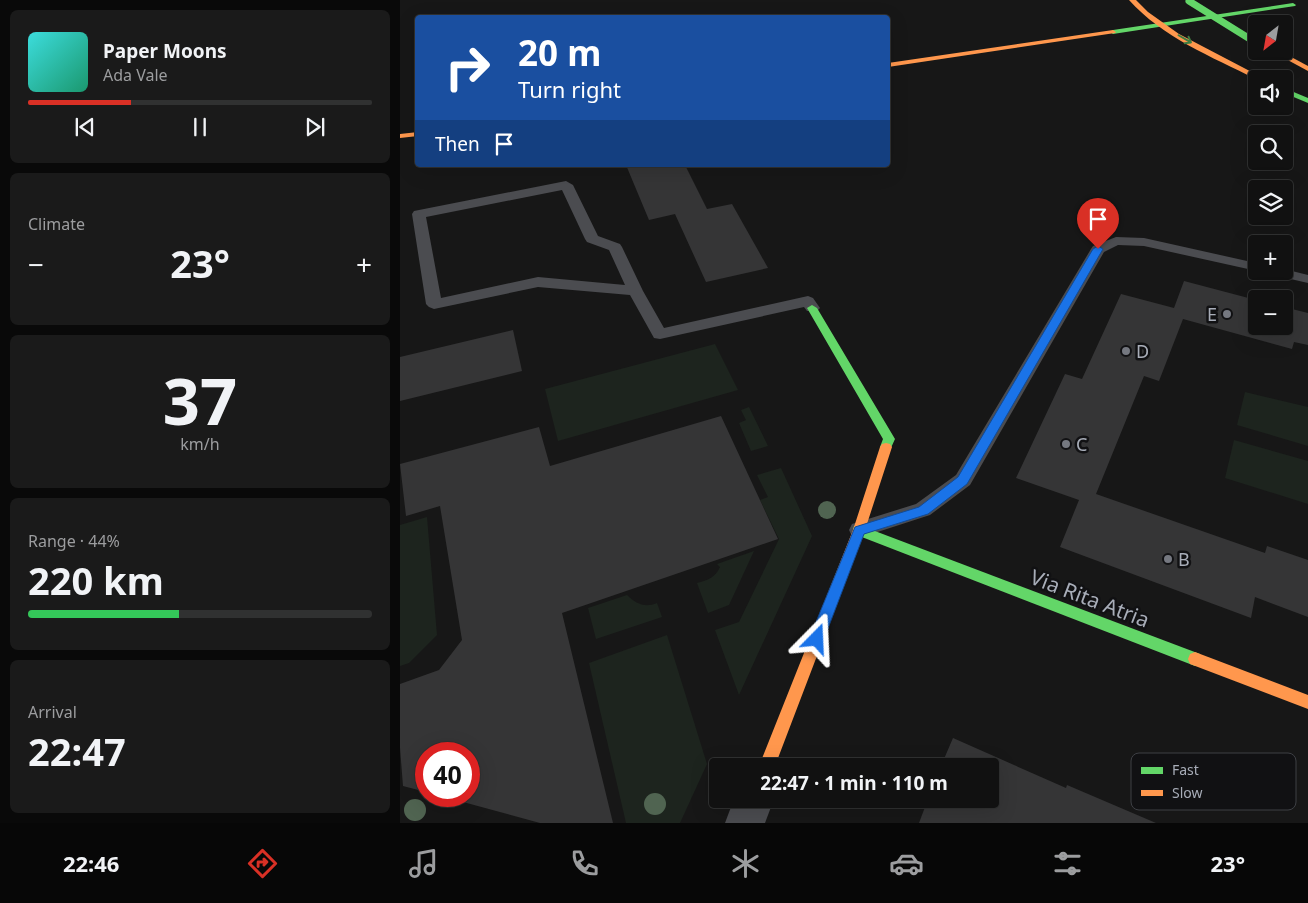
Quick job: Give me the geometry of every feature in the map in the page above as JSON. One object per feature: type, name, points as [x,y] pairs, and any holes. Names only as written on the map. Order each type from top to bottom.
[{"type":"street","points":[[1132,0],[1138,8],[1189,42],[1248,72]]},
{"type":"street","points":[[1188,1],[1248,38]]},
{"type":"street","points":[[1225,5],[1248,19]]},
{"type":"street","points":[[890,65],[1293,5]]},
{"type":"street","points":[[1291,60],[1308,69]]},
{"type":"street","points":[[1293,94],[1308,101]]},
{"type":"street","points":[[400,136],[415,134]]},
{"type":"street","points":[[770,758],[859,530],[889,439],[810,304]]},
{"type":"street","name":"Via Rita Atria","points":[[859,530],[1308,702]]},
{"type":"street","points":[[745,823],[751,808]]},
{"type":"lane","points":[[635,291],[538,282],[434,304],[419,214],[566,185],[592,239],[615,247],[635,291],[660,334],[810,304]]},
{"type":"lane","points":[[859,530],[924,510],[963,480],[1098,249],[1116,242],[1144,242],[1248,265]]},
{"type":"lane","points":[[1293,275],[1308,279]]},
{"type":"shaded area","points":[[715,344],[738,390],[558,441],[545,389]]},
{"type":"shaded area","points":[[1245,392],[1308,407],[1308,446],[1237,425]]},
{"type":"shaded area","points":[[749,407],[768,446],[751,451],[739,423],[746,420],[741,410]]},
{"type":"shaded area","points":[[1234,440],[1308,461],[1308,504],[1225,478]]},
{"type":"shaded area","points":[[781,468],[812,536],[739,695],[715,630],[739,622],[779,539],[760,500],[768,497],[757,475]]},
{"type":"shaded area","points":[[427,517],[437,635],[409,663],[400,666],[400,525]]},
{"type":"shaded area","points":[[754,551],[729,605],[708,613],[697,583],[708,580],[713,576],[720,567],[717,564]]},
{"type":"shaded area","points":[[627,595],[641,604],[657,603],[662,617],[596,639],[588,608]]},
{"type":"shaded area","points":[[667,635],[707,764],[680,823],[626,823],[589,663]]},
{"type":"building","points":[[627,167],[686,167],[707,209],[732,204],[768,268],[706,282],[675,214],[649,220]]},
{"type":"building","points":[[1184,281],[1248,298],[1248,335],[1293,335],[1293,309],[1308,313],[1308,345],[1294,342],[1292,349],[1183,319],[1159,381],[1144,376],[1096,494],[1265,553],[1267,546],[1308,560],[1308,617],[1255,597],[1251,618],[1060,547],[1079,500],[1016,478],[1065,374],[1082,379],[1121,294],[1174,308]]},
{"type":"building","points":[[513,330],[522,371],[400,401],[400,357]]},
{"type":"building","points":[[721,416],[778,539],[562,613],[613,823],[540,823],[480,807],[480,742],[415,742],[415,789],[403,786],[400,748],[400,684],[439,670],[462,640],[440,506],[406,516],[400,464],[539,427],[550,466]]},
{"type":"building","points":[[953,738],[998,758],[944,758]]},
{"type":"building","points":[[999,758],[1066,788],[1067,785],[1156,823],[919,823],[925,808],[999,808]]},
{"type":"traffic: fast","points":[[1189,1],[1248,38]]},
{"type":"traffic: fast","points":[[1113,32],[1293,5]]},
{"type":"traffic: fast","points":[[1293,94],[1308,101]]},
{"type":"traffic: fast","points":[[812,308],[889,439],[886,447]]},
{"type":"traffic: fast","points":[[859,530],[1195,659]]},
{"type":"traffic: slow","points":[[1132,0],[1161,25],[1193,45],[1248,72]]},
{"type":"traffic: slow","points":[[890,65],[1113,32]]},
{"type":"traffic: slow","points":[[1291,60],[1308,69]]},
{"type":"traffic: slow","points":[[400,136],[415,134]]},
{"type":"traffic: slow","points":[[770,758],[859,530],[886,447]]},
{"type":"traffic: slow","points":[[1195,659],[1308,702]]},
{"type":"place","name":"E","points":[[1227,314]]},
{"type":"place","name":"D","points":[[1126,351]]},
{"type":"place","name":"C","points":[[1066,444]]},
{"type":"place","name":"B","points":[[1168,559]]},
{"type":"route","points":[[817,639],[859,530],[924,510],[963,480],[1098,249]]}]
